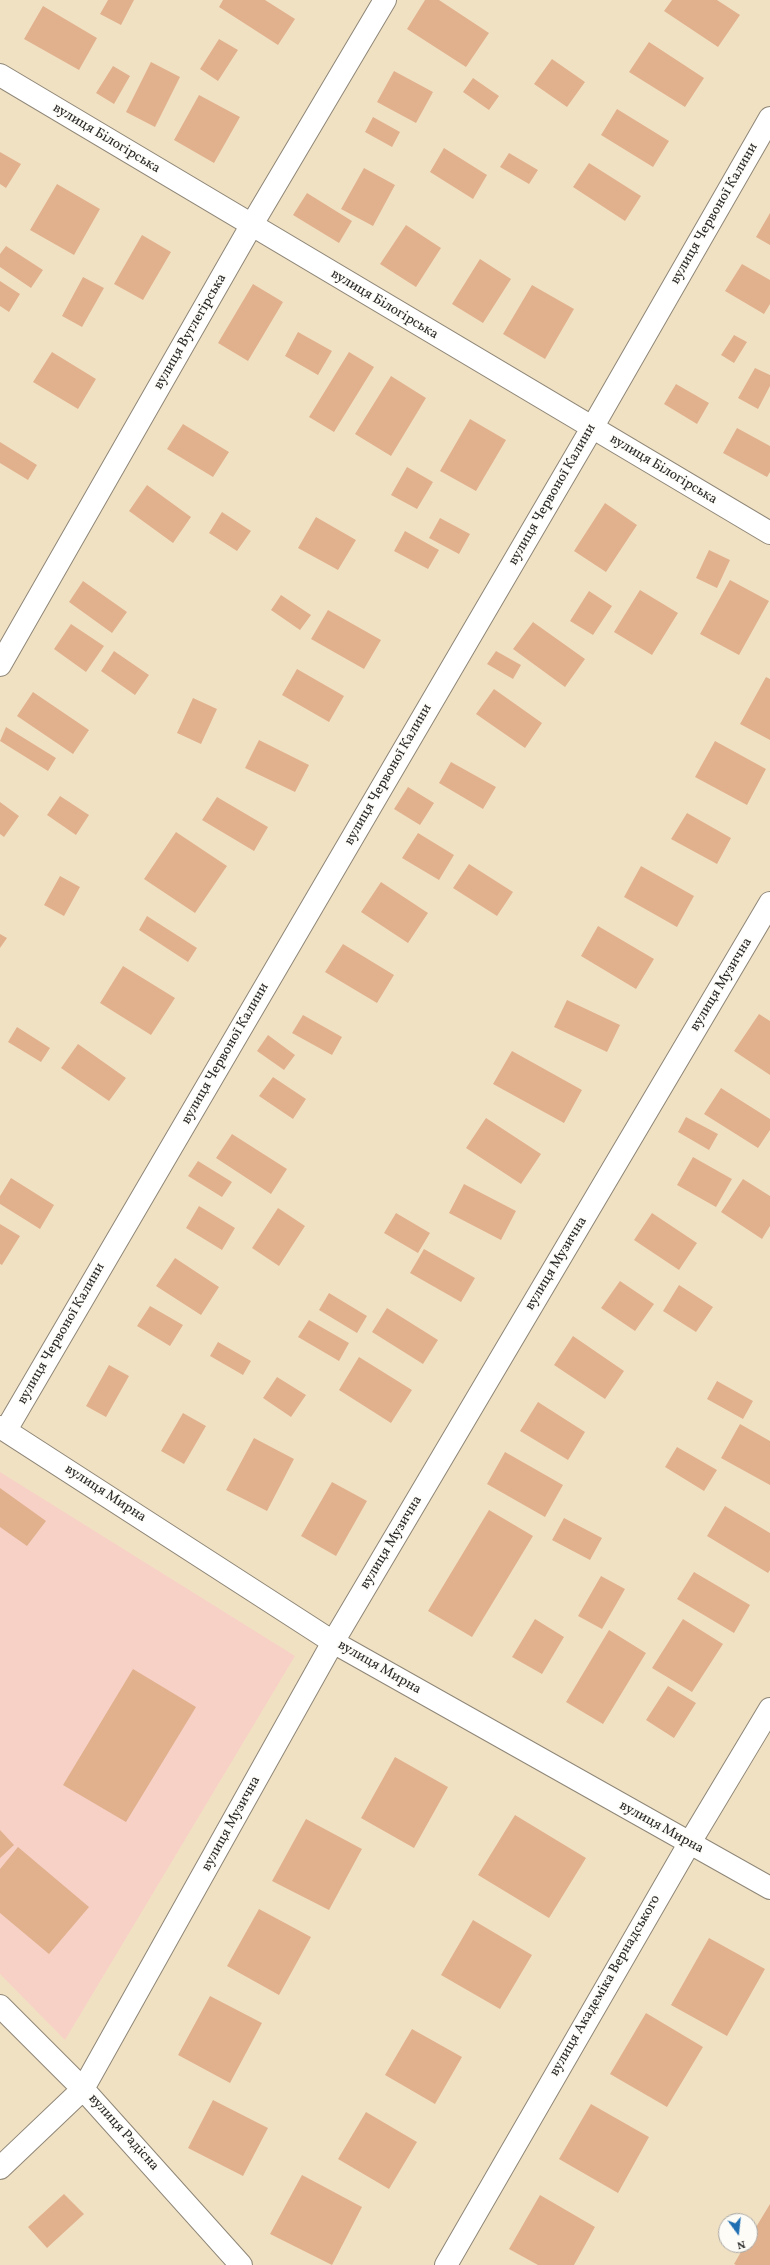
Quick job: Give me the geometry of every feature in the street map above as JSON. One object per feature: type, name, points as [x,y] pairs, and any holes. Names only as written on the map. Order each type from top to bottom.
[{"type":"street","name":"вулиця Вуглегірська","points":[[0,665],[251,226],[385,0]]},
{"type":"street","name":"вулиця Білогірська","points":[[0,75],[251,226],[770,533]]},
{"type":"street","name":"вулиця Червоної Калини","points":[[3,1428],[592,428],[770,118]]},
{"type":"street","name":"вулиця Музична","points":[[0,2168],[83,2089],[334,1642],[770,903]]},
{"type":"street","name":"вулиця Мирна","points":[[3,1428],[334,1642],[689,1844],[770,1888]]},
{"type":"street","name":"вулиця Академіка Вернадського","points":[[446,2265],[689,1844],[770,1710]]},
{"type":"street","name":"вулиця Радісна","points":[[0,2006],[83,2089],[241,2265]]},
{"type":"shaded area","points":[[0,1472],[295,1656],[65,2040],[0,1974]]},
{"type":"building","points":[[108,0],[134,0],[121,25],[100,14]]},
{"type":"building","points":[[223,0],[265,0],[295,19],[278,45],[219,7]]},
{"type":"building","points":[[425,0],[439,0],[489,33],[466,67],[407,29]]},
{"type":"building","points":[[672,0],[717,0],[740,15],[718,47],[664,11]]},
{"type":"building","points":[[43,6],[97,38],[79,70],[24,39]]},
{"type":"building","points":[[219,39],[238,50],[218,81],[200,69]]},
{"type":"building","points":[[649,42],[704,78],[685,107],[629,72]]},
{"type":"building","points":[[552,59],[585,82],[567,107],[534,84]]},
{"type":"building","points":[[151,62],[180,77],[155,127],[126,112]]},
{"type":"building","points":[[113,66],[130,76],[114,104],[96,93]]},
{"type":"building","points":[[394,71],[433,92],[416,123],[377,102]]},
{"type":"building","points":[[473,78],[499,96],[489,110],[463,92]]},
{"type":"building","points":[[199,95],[240,117],[214,163],[174,140]]},
{"type":"building","points":[[617,109],[669,141],[653,167],[601,135]]},
{"type":"building","points":[[373,117],[400,132],[392,147],[365,132]]},
{"type":"building","points":[[444,148],[487,175],[473,199],[430,172]]},
{"type":"building","points":[[0,152],[21,164],[6,188],[0,184]]},
{"type":"building","points":[[509,153],[538,170],[529,184],[500,167]]},
{"type":"building","points":[[589,163],[641,196],[625,221],[573,187]]},
{"type":"building","points":[[364,168],[395,185],[373,226],[341,209]]},
{"type":"building","points":[[57,184],[100,209],[74,255],[30,230]]},
{"type":"building","points":[[307,193],[352,221],[339,243],[293,215]]},
{"type":"building","points":[[770,213],[770,245],[756,237]]},
{"type":"building","points":[[406,225],[441,248],[416,287],[380,264]]},
{"type":"building","points":[[142,235],[171,252],[143,300],[114,284]]},
{"type":"building","points":[[6,246],[43,270],[31,288],[0,267],[0,254]]},
{"type":"building","points":[[480,259],[511,279],[483,323],[452,304]]},
{"type":"building","points":[[742,264],[770,280],[770,304],[764,314],[725,291]]},
{"type":"building","points":[[83,277],[104,288],[82,327],[62,316]]},
{"type":"building","points":[[0,281],[20,294],[9,312],[0,306]]},
{"type":"building","points":[[253,284],[283,302],[248,361],[218,343]]},
{"type":"building","points":[[532,285],[574,309],[545,359],[503,334]]},
{"type":"building","points":[[298,332],[332,351],[318,375],[285,356]]},
{"type":"building","points":[[734,335],[747,342],[734,363],[721,355]]},
{"type":"building","points":[[52,352],[96,379],[78,409],[33,382]]},
{"type":"building","points":[[349,352],[374,367],[334,432],[309,417]]},
{"type":"building","points":[[755,368],[770,375],[770,386],[758,409],[738,398]]},
{"type":"building","points":[[391,376],[426,398],[391,456],[355,434]]},
{"type":"building","points":[[676,384],[709,403],[697,424],[664,404]]},
{"type":"building","points":[[470,419],[506,440],[476,491],[440,471]]},
{"type":"building","points":[[183,424],[229,452],[213,477],[167,449]]},
{"type":"building","points":[[737,428],[770,446],[770,472],[767,477],[723,453]]},
{"type":"building","points":[[0,442],[37,465],[28,480],[0,463]]},
{"type":"building","points":[[407,467],[433,482],[417,509],[391,495]]},
{"type":"building","points":[[147,485],[191,517],[173,543],[129,511]]},
{"type":"building","points":[[605,503],[637,525],[606,572],[574,551]]},
{"type":"building","points":[[222,512],[251,531],[237,551],[209,533]]},
{"type":"building","points":[[316,517],[356,540],[338,570],[298,548]]},
{"type":"building","points":[[440,518],[470,534],[459,554],[429,538]]},
{"type":"building","points":[[405,531],[439,550],[428,569],[394,551]]},
{"type":"building","points":[[709,550],[730,560],[717,588],[696,578]]},
{"type":"building","points":[[730,580],[769,601],[739,655],[700,634]]},
{"type":"building","points":[[83,581],[127,612],[112,633],[69,602]]},
{"type":"building","points":[[640,590],[678,613],[652,655],[614,632]]},
{"type":"building","points":[[589,591],[612,606],[593,635],[570,621]]},
{"type":"building","points":[[281,595],[311,615],[300,630],[271,610]]},
{"type":"building","points":[[328,610],[381,640],[364,669],[311,639]]},
{"type":"building","points":[[533,622],[585,659],[565,687],[513,649]]},
{"type":"building","points":[[71,624],[104,646],[86,672],[54,649]]},
{"type":"building","points":[[114,651],[149,675],[135,695],[101,671]]},
{"type":"building","points":[[496,651],[521,665],[513,679],[487,664]]},
{"type":"building","points":[[297,669],[344,696],[329,722],[282,695]]},
{"type":"building","points":[[766,677],[770,679],[770,740],[740,724]]},
{"type":"building","points":[[494,689],[542,723],[525,748],[476,714]]},
{"type":"building","points":[[33,692],[89,730],[73,754],[17,716]]},
{"type":"building","points":[[193,698],[217,709],[201,744],[177,733]]},
{"type":"building","points":[[6,727],[56,758],[48,771],[0,741]]},
{"type":"building","points":[[259,740],[309,765],[295,792],[245,768]]},
{"type":"building","points":[[715,741],[766,769],[747,805],[695,777]]},
{"type":"building","points":[[451,762],[496,787],[483,809],[439,783]]},
{"type":"building","points":[[408,787],[434,803],[420,825],[394,809]]},
{"type":"building","points":[[60,796],[89,815],[76,835],[47,815]]},
{"type":"building","points":[[217,797],[268,827],[254,851],[202,820]]},
{"type":"building","points":[[0,802],[19,816],[4,837],[0,834]]},
{"type":"building","points":[[687,813],[731,838],[717,864],[671,839]]},
{"type":"building","points":[[176,832],[227,866],[195,913],[144,879]]},
{"type":"building","points":[[418,833],[454,855],[439,880],[402,858]]},
{"type":"building","points":[[469,864],[513,892],[497,916],[453,888]]},
{"type":"building","points":[[641,866],[694,896],[677,927],[624,897]]},
{"type":"building","points":[[60,876],[80,887],[64,916],[44,905]]},
{"type":"building","points":[[381,882],[428,913],[408,943],[361,912]]},
{"type":"building","points":[[147,916],[197,948],[188,962],[139,930]]},
{"type":"building","points":[[598,926],[654,959],[636,989],[581,956]]},
{"type":"building","points":[[0,934],[7,938],[0,948]]},
{"type":"building","points":[[343,944],[394,975],[377,1003],[325,972]]},
{"type":"building","points":[[123,966],[175,998],[151,1035],[100,1003]]},
{"type":"building","points":[[567,1000],[620,1025],[607,1052],[554,1027]]},
{"type":"building","points":[[759,1014],[770,1021],[770,1075],[734,1051]]},
{"type":"building","points":[[303,1015],[342,1037],[332,1055],[292,1033]]},
{"type":"building","points":[[17,1027],[50,1048],[41,1062],[8,1042]]},
{"type":"building","points":[[268,1035],[295,1055],[284,1070],[257,1051]]},
{"type":"building","points":[[78,1044],[126,1078],[109,1101],[61,1068]]},
{"type":"building","points":[[512,1051],[582,1090],[564,1123],[493,1084]]},
{"type":"building","points":[[273,1077],[306,1099],[293,1119],[259,1096]]},
{"type":"building","points":[[721,1088],[770,1119],[770,1130],[758,1148],[704,1114]]},
{"type":"building","points":[[686,1117],[718,1134],[709,1150],[678,1132]]},
{"type":"building","points":[[486,1118],[541,1154],[521,1184],[466,1148]]},
{"type":"building","points":[[232,1134],[287,1169],[271,1194],[216,1158]]},
{"type":"building","points":[[693,1157],[732,1179],[716,1207],[677,1185]]},
{"type":"building","points":[[198,1161],[232,1182],[222,1197],[188,1176]]},
{"type":"building","points":[[11,1178],[54,1205],[40,1229],[0,1204],[0,1196]]},
{"type":"building","points":[[743,1179],[770,1196],[770,1226],[762,1239],[721,1212]]},
{"type":"building","points":[[464,1184],[516,1211],[501,1240],[449,1213]]},
{"type":"building","points":[[199,1206],[235,1228],[222,1250],[186,1228]]},
{"type":"building","points":[[278,1208],[305,1226],[279,1266],[252,1248]]},
{"type":"building","points":[[396,1213],[430,1233],[418,1253],[384,1233]]},
{"type":"building","points":[[652,1213],[697,1243],[679,1270],[634,1240]]},
{"type":"building","points":[[0,1224],[20,1236],[2,1265],[0,1264]]},
{"type":"building","points":[[424,1249],[475,1278],[461,1302],[410,1273]]},
{"type":"building","points":[[175,1258],[219,1287],[201,1315],[156,1286]]},
{"type":"building","points":[[620,1281],[654,1304],[635,1331],[601,1308]]},
{"type":"building","points":[[679,1285],[713,1307],[696,1332],[663,1311]]},
{"type":"building","points":[[329,1293],[367,1316],[357,1333],[319,1310]]},
{"type":"building","points":[[150,1306],[183,1325],[170,1346],[137,1326]]},
{"type":"building","points":[[387,1308],[438,1340],[423,1364],[372,1332]]},
{"type":"building","points":[[309,1320],[349,1343],[339,1361],[298,1337]]},
{"type":"building","points":[[573,1336],[624,1371],[605,1399],[554,1365]]},
{"type":"building","points":[[218,1342],[251,1361],[243,1375],[210,1356]]},
{"type":"building","points":[[359,1357],[412,1390],[391,1423],[339,1390]]},
{"type":"building","points":[[109,1365],[129,1376],[106,1417],[86,1406]]},
{"type":"building","points":[[277,1377],[306,1395],[291,1417],[263,1398]]},
{"type":"building","points":[[717,1381],[753,1401],[743,1419],[707,1399]]},
{"type":"building","points":[[538,1402],[585,1432],[568,1460],[520,1431]]},
{"type":"building","points":[[183,1413],[206,1426],[184,1464],[161,1451]]},
{"type":"building","points":[[740,1424],[770,1441],[770,1485],[721,1458]]},
{"type":"building","points":[[254,1438],[294,1459],[267,1511],[226,1490]]},
{"type":"building","points":[[677,1447],[717,1470],[704,1491],[665,1467]]},
{"type":"building","points":[[505,1452],[563,1485],[545,1517],[487,1484]]},
{"type":"building","points":[[332,1482],[367,1501],[336,1556],[301,1536]]},
{"type":"building","points":[[0,1488],[46,1521],[27,1546],[0,1527]]},
{"type":"building","points":[[725,1506],[770,1533],[770,1570],[768,1573],[707,1536]]},
{"type":"building","points":[[489,1510],[533,1536],[472,1637],[428,1611]]},
{"type":"building","points":[[564,1518],[602,1538],[590,1560],[552,1540]]},
{"type":"building","points":[[694,1572],[750,1605],[734,1633],[677,1599]]},
{"type":"building","points":[[601,1576],[625,1589],[602,1629],[578,1616]]},
{"type":"building","points":[[535,1619],[564,1637],[542,1674],[512,1657]]},
{"type":"building","points":[[683,1619],[723,1644],[692,1692],[652,1668]]},
{"type":"building","points":[[609,1630],[646,1653],[603,1724],[566,1702]]},
{"type":"building","points":[[133,1669],[196,1707],[126,1822],[63,1785]]},
{"type":"building","points":[[668,1686],[696,1703],[674,1738],[646,1720]]},
{"type":"building","points":[[395,1757],[448,1787],[414,1848],[361,1818]]},
{"type":"building","points":[[515,1815],[586,1858],[549,1918],[478,1875]]},
{"type":"building","points":[[306,1819],[362,1849],[329,1910],[272,1881]]},
{"type":"building","points":[[0,1830],[14,1845],[0,1858]]},
{"type":"building","points":[[18,1847],[89,1907],[49,1954],[0,1913],[0,1869]]},
{"type":"building","points":[[259,1909],[311,1937],[279,1995],[227,1966]]},
{"type":"building","points":[[473,1920],[532,1955],[500,2009],[441,1975]]},
{"type":"building","points":[[709,1938],[765,1969],[727,2036],[671,2005]]},
{"type":"building","points":[[210,1996],[262,2023],[230,2083],[178,2055]]},
{"type":"building","points":[[646,2013],[703,2047],[667,2107],[610,2074]]},
{"type":"building","points":[[412,2029],[462,2057],[435,2104],[385,2075]]},
{"type":"building","points":[[213,2100],[268,2128],[243,2176],[188,2148]]},
{"type":"building","points":[[591,2104],[649,2137],[618,2193],[559,2159]]},
{"type":"building","points":[[366,2112],[417,2142],[389,2189],[338,2159]]},
{"type":"building","points":[[302,2175],[362,2207],[332,2265],[270,2234]]},
{"type":"building","points":[[64,2194],[84,2214],[47,2248],[28,2227]]},
{"type":"building","points":[[540,2195],[595,2227],[574,2265],[538,2265],[509,2249]]},
{"type":"building","points":[[770,2204],[770,2265],[734,2264],[740,2253],[758,2253],[758,2224]]}]
